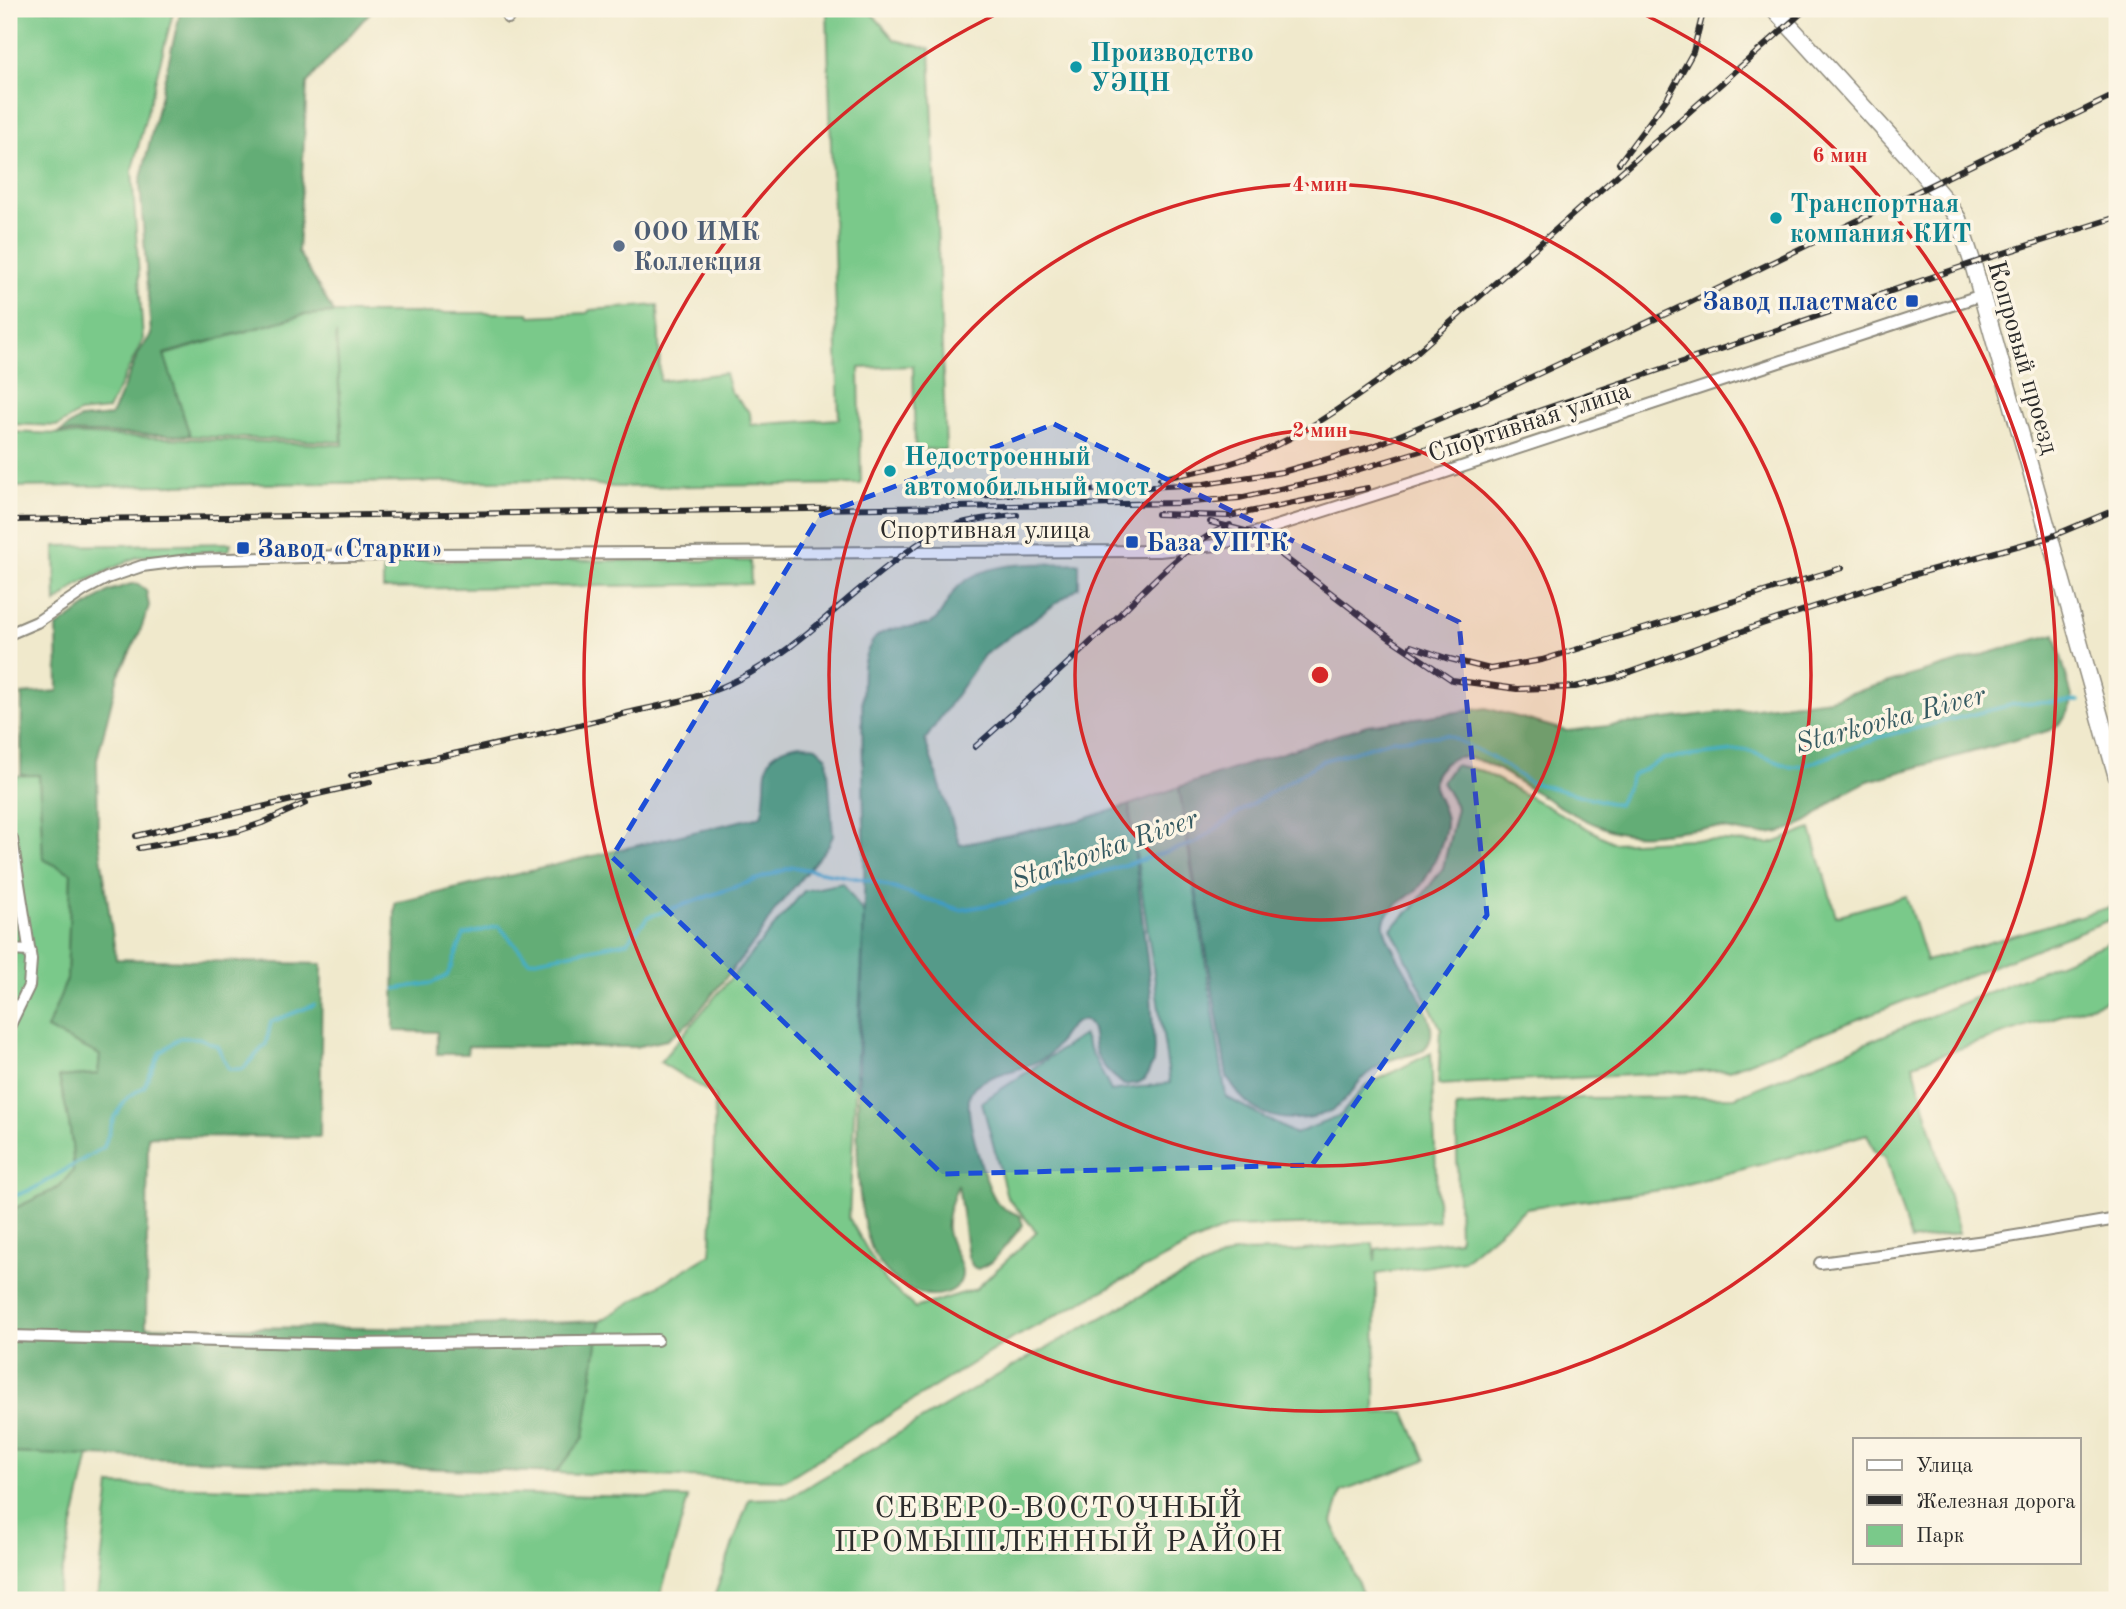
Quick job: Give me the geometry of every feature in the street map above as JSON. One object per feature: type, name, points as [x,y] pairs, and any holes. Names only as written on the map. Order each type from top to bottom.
[{"type":"main road","name":"Копровый проезд","points":[[1774,9],[1899,145],[1958,219],[1982,295],[2117,777]]},
{"type":"street","name":"Спортивная улица","points":[[9,634],[37,622],[86,589],[114,575],[142,566],[190,560],[423,554],[1159,551],[1217,545],[1982,295]]},
{"type":"street","points":[[9,1027],[29,986],[30,951],[12,839]]},
{"type":"street","points":[[9,950],[30,951]]},
{"type":"street","points":[[1820,1262],[1985,1241],[2117,1219]]},
{"type":"street","points":[[9,1336],[342,1344],[657,1340]]},
{"type":"highlighted area","points":[[1054,424],[1459,622],[1487,915],[1312,1165],[942,1174],[612,857],[819,516]]},
{"type":"green space","points":[[9,9],[174,9],[132,170],[143,340],[108,410],[79,413],[58,426],[9,424]]},
{"type":"green space","points":[[181,9],[373,9],[307,83],[298,252],[334,313],[303,315],[164,354],[190,436],[60,432],[79,419],[111,416],[139,352],[151,335],[140,183]]},
{"type":"green space","points":[[827,9],[868,9],[895,40],[930,49],[946,450],[915,449],[913,366],[859,368],[861,484],[613,487],[564,480],[9,487],[9,432],[343,445],[336,333],[342,442],[190,436],[164,355],[303,315],[529,313],[530,316],[658,305],[660,381],[725,373],[730,391],[750,413],[751,425],[839,419]]},
{"type":"green space","points":[[231,543],[229,550],[137,557],[77,585],[56,603],[55,546]]},
{"type":"green space","points":[[383,560],[750,561],[751,584],[383,589]]},
{"type":"green space","points":[[1079,563],[1079,587],[984,655],[925,740],[960,845],[1081,820],[1129,805],[1151,993],[1153,1063],[1145,1079],[1124,1085],[1099,1060],[1091,1027],[1084,1020],[1071,1025],[1056,1047],[1038,1062],[992,1077],[975,1086],[969,1096],[969,1110],[982,1168],[999,1205],[1020,1216],[1023,1225],[992,1262],[978,1269],[973,1267],[968,1257],[958,1184],[947,1224],[948,1237],[962,1272],[961,1278],[955,1289],[940,1295],[924,1294],[897,1281],[879,1262],[866,1230],[860,1192],[857,1152],[864,866],[863,666],[869,647],[878,635],[892,629],[923,626],[933,622],[958,587],[984,571],[1016,565]]},
{"type":"green space","points":[[138,584],[146,590],[149,606],[139,634],[118,676],[97,759],[98,834],[116,959],[322,964],[320,1137],[148,1136],[146,1327],[388,1328],[600,1321],[584,1437],[556,1473],[9,1453],[9,1211],[58,1188],[73,1171],[71,1135],[59,1077],[98,1074],[100,1055],[47,1029],[67,979],[71,873],[43,859],[39,775],[21,775],[22,694],[58,691],[57,627],[109,591]]},
{"type":"green space","points":[[2055,634],[2072,697],[2066,716],[2051,730],[1868,781],[1840,796],[1806,822],[1782,832],[1753,834],[1714,828],[1647,834],[1623,833],[1579,817],[1487,764],[1468,758],[1458,757],[1451,760],[1440,768],[1434,781],[1446,821],[1439,851],[1422,884],[1393,908],[1384,926],[1431,1024],[1431,1038],[1424,1049],[1378,1066],[1363,1077],[1338,1106],[1327,1113],[1307,1118],[1283,1118],[1263,1113],[1247,1103],[1227,1077],[1179,787],[1367,725],[1486,708],[1567,731],[1830,699]]},
{"type":"green space","points":[[800,744],[816,747],[827,757],[833,835],[829,845],[775,910],[757,939],[691,1021],[667,1040],[635,1047],[468,1046],[467,1054],[437,1054],[437,1032],[394,1031],[395,903],[761,816],[769,761],[785,748]]},
{"type":"green space","points":[[1454,765],[1482,771],[1614,843],[1692,839],[1770,844],[1811,829],[1836,916],[1906,896],[1926,961],[2117,905],[2117,917],[1729,1070],[1438,1085],[1441,1029],[1391,928],[1412,909],[1443,868],[1457,808],[1442,782]]},
{"type":"green space","points":[[39,775],[43,858],[71,872],[67,979],[47,1029],[100,1055],[98,1074],[59,1077],[71,1135],[73,1171],[58,1188],[9,1211],[9,776]]},
{"type":"green space","points":[[1179,787],[1226,1097],[1295,1134],[1340,1116],[1365,1086],[1431,1053],[1438,1221],[1229,1227],[1194,1242],[1008,1341],[785,1480],[556,1473],[584,1437],[600,1321],[711,1254],[715,1096],[660,1062],[804,891],[843,883],[864,914],[849,1218],[885,1281],[915,1308],[976,1289],[1037,1232],[1007,1197],[982,1102],[1083,1035],[1111,1091],[1170,1083],[1129,805]]},
{"type":"green space","points":[[2117,939],[2117,997],[1913,1064],[1959,1233],[1911,1241],[1885,1156],[1875,1152],[1867,1134],[1668,1189],[1526,1208],[1463,1261],[1376,1274],[1375,1413],[1405,1412],[1426,1460],[1341,1492],[1332,1522],[1365,1600],[713,1600],[749,1499],[788,1498],[1017,1364],[1148,1292],[1234,1252],[1295,1251],[1373,1243],[1375,1261],[1376,1249],[1459,1240],[1456,1107],[1583,1098],[1735,1097]]},
{"type":"green space","points":[[9,1453],[89,1455],[56,1600],[9,1600]]},
{"type":"green space","points":[[110,1485],[688,1498],[659,1600],[97,1600]]},
{"type":"waterway","name":"Starkovka River","points":[[395,989],[432,983],[447,976],[464,935],[499,926],[529,961],[627,942],[648,917],[793,867],[872,881],[960,910],[1007,902],[1195,843],[1322,761],[1392,740],[1447,735],[1493,758],[1529,782],[1618,805],[1632,776],[1663,759],[1746,750],[1791,767],[1812,763],[1880,737],[2015,704],[2079,701]]},
{"type":"waterway","name":"Starkovka River","points":[[9,1198],[33,1189],[104,1147],[114,1117],[128,1097],[144,1087],[160,1053],[179,1038],[199,1038],[217,1046],[229,1069],[243,1069],[266,1044],[271,1022],[314,1005]]},
{"type":"railway","points":[[1619,163],[1668,97],[1693,52],[1704,9]]},
{"type":"railway","points":[[1160,479],[1229,464],[1262,452],[1327,416],[1409,359],[1806,9]]},
{"type":"railway","points":[[954,497],[1204,484],[1282,472],[1374,446],[1474,404],[1691,302],[2117,94]]},
{"type":"railway","points":[[9,520],[1181,503],[1239,498],[1330,478],[1427,449],[1985,259],[2117,217]]},
{"type":"railway","points":[[1157,514],[1229,516],[1368,488]]},
{"type":"railway","points":[[1210,522],[1253,533],[1391,639],[1452,680],[1517,689],[1575,687],[1614,678],[1762,624],[1905,577],[2050,537],[2117,509]]},
{"type":"railway","points":[[351,776],[552,732],[718,689],[753,672],[793,645],[887,567],[933,535],[966,522],[1017,515]]},
{"type":"railway","points":[[975,747],[1181,556],[1214,532],[1230,525]]},
{"type":"railway","points":[[1411,646],[1490,669],[1542,660],[1842,568]]},
{"type":"railway","points":[[136,836],[370,782]]},
{"type":"railway","points":[[139,848],[238,831],[306,803]]},
{"type":"place","name":"Производство УЭЦН","points":[[1076,67]]},
{"type":"place","name":"Транспортная компания КИТ","points":[[1776,218]]},
{"type":"place","name":"ООО ИМК Коллекция","points":[[619,246]]},
{"type":"place","name":"Завод пластмасс","points":[[1912,301]]},
{"type":"place","name":"Недостроенный автомобильный мост","points":[[890,471]]},
{"type":"place","name":"База УПТК","points":[[1132,542]]},
{"type":"place","name":"Завод «Старки»","points":[[243,548]]},
{"type":"district","name":"СЕВЕРО-ВОСТОЧНЫЙ ПРОМЫШЛЕННЫЙ РАЙОН","points":[[1059,1524]]}]
